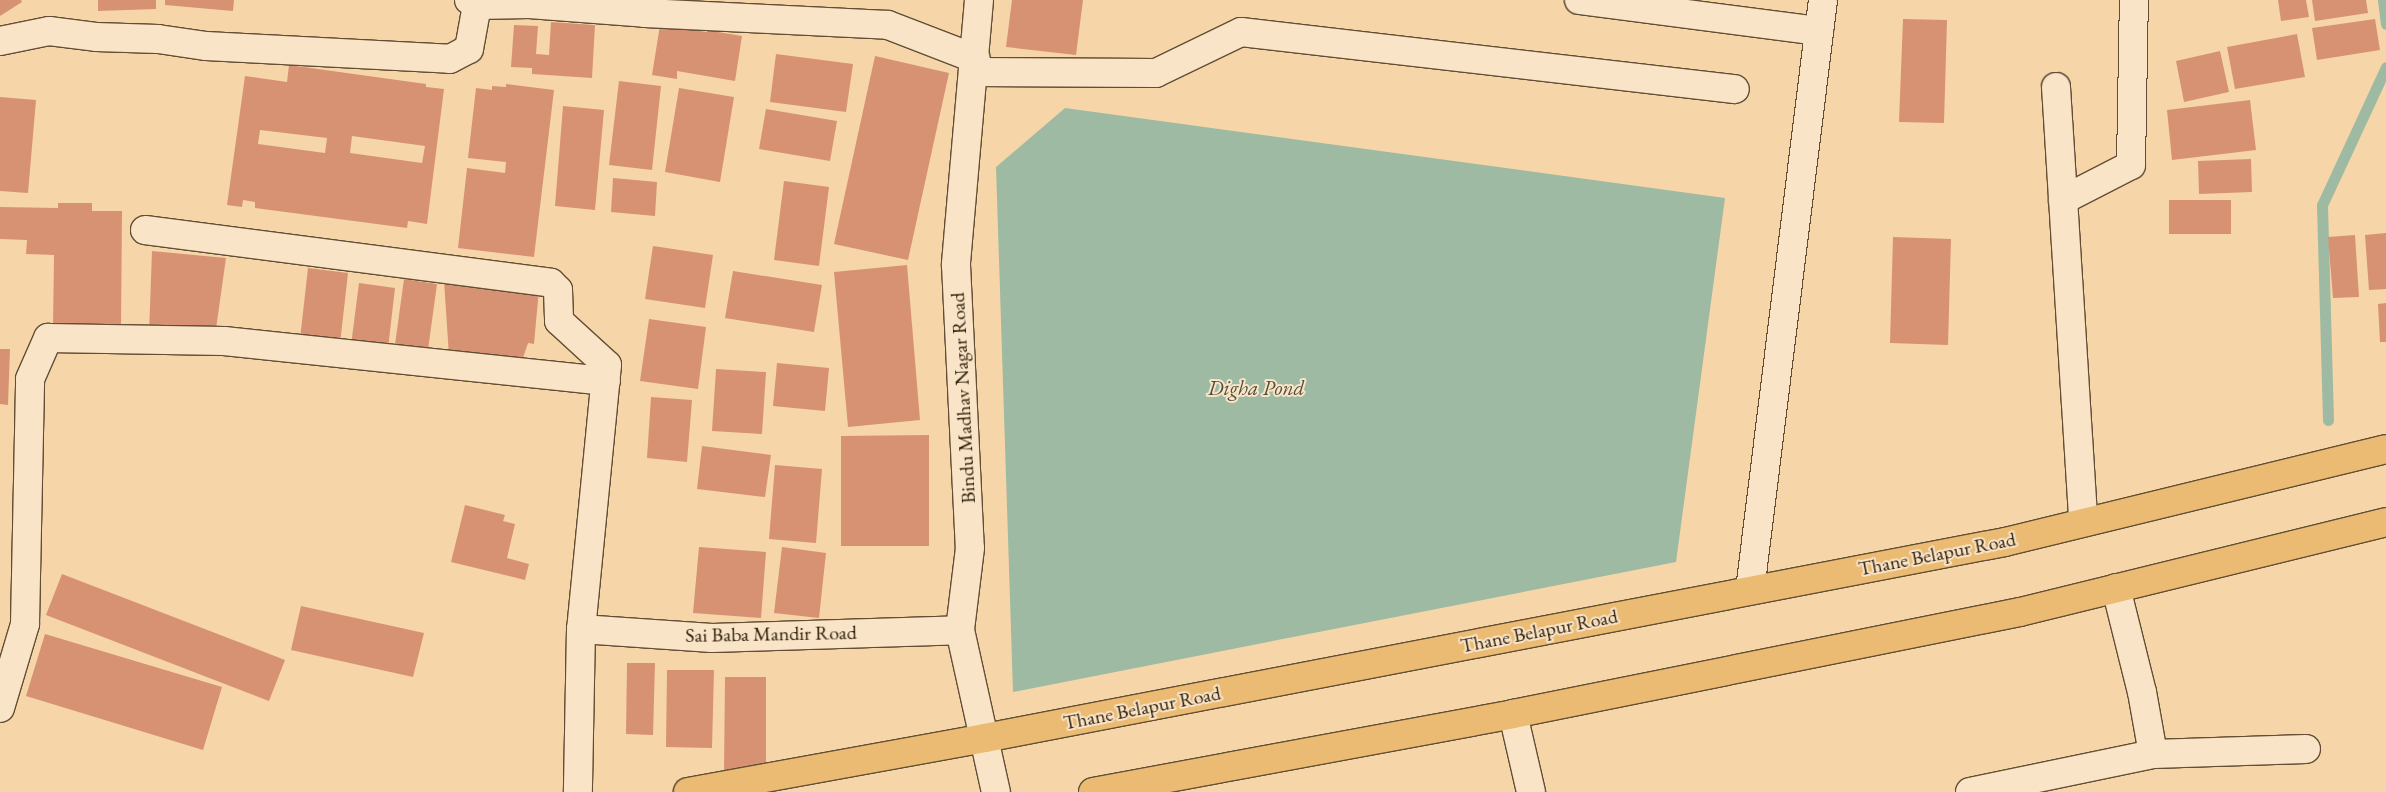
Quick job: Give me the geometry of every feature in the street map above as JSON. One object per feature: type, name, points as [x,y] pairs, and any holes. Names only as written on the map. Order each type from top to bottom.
[{"type":"main road","name":"Thane Belapur Road","points":[[688,792],[760,785],[985,738],[2005,542],[2083,521],[2386,449]]},
{"type":"main road","points":[[1093,792],[1513,714],[2020,612],[2386,522]]},
{"type":"street","name":"Bindu Madhav Nagar Road","points":[[980,0],[956,265],[970,548],[960,630],[996,792]]},
{"type":"street","points":[[1579,0],[1819,31]]},
{"type":"street","points":[[1750,590],[1823,0]]},
{"type":"street","points":[[2063,200],[2131,165],[2134,0]]},
{"type":"street","points":[[0,41],[49,31],[96,37],[158,39],[206,46],[450,59],[469,49],[473,2],[888,25],[974,65],[1156,73],[1241,32],[1736,89]]},
{"type":"street","points":[[2056,87],[2083,521]]},
{"type":"street","points":[[146,230],[552,283],[558,290],[559,321],[607,365],[582,629],[578,792]]},
{"type":"street","points":[[0,708],[25,624],[30,379],[48,338],[224,342],[606,381]]},
{"type":"street","points":[[2116,588],[2142,692],[2153,754]]},
{"type":"street","name":"Sai Baba Mandir Road","points":[[582,629],[712,638],[960,630]]},
{"type":"street","points":[[1513,714],[1531,792]]},
{"type":"street","points":[[1970,792],[2153,754],[2306,749]]},
{"type":"water","name":"Digha Pond","points":[[1065,108],[1725,198],[1676,562],[1013,692],[996,167]]},
{"type":"building","points":[[0,0],[21,0],[22,2],[0,16]]},
{"type":"building","points":[[98,0],[156,0],[156,9],[98,11]]},
{"type":"building","points":[[165,0],[234,0],[233,11],[165,5]]},
{"type":"building","points":[[1012,0],[1083,0],[1076,55],[1006,47]]},
{"type":"building","points":[[2278,0],[2306,0],[2309,17],[2281,21]]},
{"type":"building","points":[[2312,0],[2366,0],[2368,13],[2315,21]]},
{"type":"building","points":[[1903,19],[1947,20],[1944,123],[1899,122]]},
{"type":"building","points":[[2375,19],[2380,50],[2317,60],[2312,28]]},
{"type":"building","points":[[551,22],[595,25],[592,78],[532,74],[532,68],[511,67],[514,25],[538,26],[536,54],[549,55]]},
{"type":"building","points":[[660,25],[707,32],[708,26],[719,27],[718,32],[742,36],[735,81],[677,71],[677,79],[652,75]]},
{"type":"building","points":[[2297,34],[2305,77],[2235,89],[2227,47]]},
{"type":"building","points":[[2220,51],[2229,92],[2184,102],[2176,61]]},
{"type":"building","points":[[776,54],[853,64],[846,112],[770,102]]},
{"type":"building","points":[[875,56],[949,73],[908,260],[834,244]]},
{"type":"building","points":[[289,65],[426,84],[426,87],[444,89],[427,224],[408,221],[407,228],[255,208],[255,202],[243,200],[242,207],[227,205],[245,76],[287,82]],"holes":[[[260,130],[327,138],[325,153],[258,144]],[[352,136],[425,146],[422,163],[350,153]]]},
{"type":"building","points":[[619,81],[661,86],[652,170],[609,165]]},
{"type":"building","points":[[506,84],[554,90],[534,257],[458,248],[467,168],[505,173],[506,162],[468,158],[476,88],[492,90],[492,86],[506,87]]},
{"type":"building","points":[[679,88],[734,97],[720,182],[665,172]]},
{"type":"building","points":[[0,97],[36,100],[28,193],[0,191]]},
{"type":"building","points":[[2250,100],[2256,150],[2172,160],[2167,110]]},
{"type":"building","points":[[563,106],[604,110],[595,210],[555,206]]},
{"type":"building","points":[[766,109],[837,121],[830,161],[759,149]]},
{"type":"building","points":[[2251,159],[2252,192],[2199,194],[2198,161]]},
{"type":"building","points":[[613,178],[657,182],[655,216],[611,212]]},
{"type":"building","points":[[784,181],[829,187],[819,266],[774,260]]},
{"type":"building","points":[[2169,200],[2231,200],[2231,234],[2169,234]]},
{"type":"building","points":[[58,203],[92,203],[92,211],[122,211],[121,328],[53,327],[54,255],[26,254],[27,240],[0,239],[0,207],[58,208]]},
{"type":"building","points":[[2386,233],[2386,289],[2369,290],[2365,235]]},
{"type":"building","points":[[2355,235],[2359,297],[2333,298],[2328,237]]},
{"type":"building","points":[[1893,237],[1951,239],[1948,345],[1890,343]]},
{"type":"building","points":[[653,246],[713,255],[705,308],[645,299]]},
{"type":"building","points":[[152,251],[226,258],[215,336],[149,334]]},
{"type":"building","points":[[907,265],[920,420],[848,427],[834,272]]},
{"type":"building","points":[[308,268],[348,273],[340,344],[300,339]]},
{"type":"building","points":[[733,271],[822,285],[814,332],[725,318]]},
{"type":"building","points":[[404,279],[437,284],[427,357],[394,352]]},
{"type":"building","points":[[444,281],[539,289],[534,344],[528,343],[520,367],[449,356]]},
{"type":"building","points":[[359,283],[395,288],[387,357],[350,353]]},
{"type":"building","points":[[2386,303],[2386,342],[2380,342],[2378,304]]},
{"type":"building","points":[[649,319],[706,327],[698,389],[640,381]]},
{"type":"building","points":[[0,349],[10,349],[8,405],[0,404]]},
{"type":"building","points":[[777,363],[829,368],[825,411],[773,406]]},
{"type":"building","points":[[716,369],[766,372],[762,434],[712,431]]},
{"type":"building","points":[[651,397],[692,400],[687,462],[647,458]]},
{"type":"building","points":[[929,435],[929,546],[841,546],[841,436]]},
{"type":"building","points":[[702,446],[771,455],[765,497],[697,489]]},
{"type":"building","points":[[775,465],[822,469],[816,543],[769,539]]},
{"type":"building","points":[[465,505],[505,515],[503,521],[515,524],[507,558],[529,564],[525,580],[451,562]]},
{"type":"building","points":[[699,547],[766,552],[761,618],[693,613]]},
{"type":"building","points":[[782,547],[826,553],[819,618],[774,613]]},
{"type":"building","points":[[62,574],[285,660],[269,701],[46,615]]},
{"type":"building","points":[[301,606],[424,633],[413,677],[291,650]]},
{"type":"building","points":[[45,634],[222,687],[203,750],[26,696]]},
{"type":"building","points":[[627,663],[655,663],[653,735],[626,734]]},
{"type":"building","points":[[667,670],[714,670],[712,748],[666,747]]},
{"type":"building","points":[[725,677],[766,677],[766,772],[724,772]]},
{"type":"waterway","points":[[2383,0],[2386,24]]},
{"type":"waterway","points":[[2328,420],[2322,205],[2386,67]]}]
